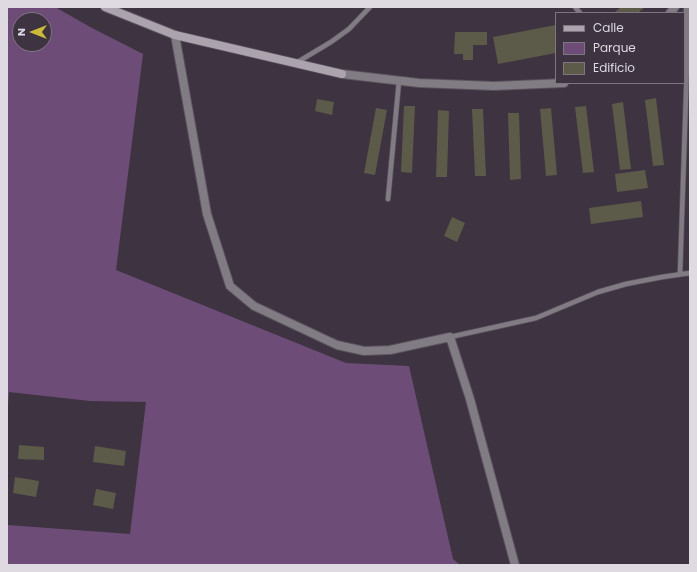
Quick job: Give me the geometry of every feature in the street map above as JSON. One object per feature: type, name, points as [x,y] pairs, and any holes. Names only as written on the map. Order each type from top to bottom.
[{"type":"street","points":[[105,7],[175,35],[342,74],[419,83],[494,86],[555,83]]},
{"type":"street","points":[[687,65],[688,7]]},
{"type":"street","points":[[175,35],[207,214],[230,286],[254,306],[337,345],[364,351],[390,350],[450,337],[470,399],[516,565]]},
{"type":"lane","points":[[296,63],[331,42],[349,29],[370,7]]},
{"type":"lane","points":[[680,274],[687,65]]},
{"type":"lane","points":[[388,199],[399,81]]},
{"type":"lane","points":[[450,337],[536,318],[598,292],[626,284],[690,273]]},
{"type":"green space","points":[[7,7],[55,7],[143,54],[116,270],[346,363],[409,366],[453,559],[460,565],[7,565],[7,525],[130,534],[146,402],[90,401],[9,392],[7,420]]},
{"type":"building","points":[[621,7],[645,7],[639,12],[615,12]]},
{"type":"building","points":[[555,25],[555,53],[498,64],[493,37]]},
{"type":"building","points":[[455,32],[487,32],[487,45],[473,45],[473,60],[463,60],[463,54],[454,54]]},
{"type":"building","points":[[656,98],[664,165],[653,166],[645,100]]},
{"type":"building","points":[[317,99],[334,102],[332,115],[315,111]]},
{"type":"building","points":[[623,102],[631,169],[620,170],[612,104]]},
{"type":"building","points":[[404,106],[415,106],[412,173],[401,172]]},
{"type":"building","points":[[586,106],[594,172],[583,173],[575,107]]},
{"type":"building","points":[[376,108],[387,110],[375,175],[364,173]]},
{"type":"building","points":[[551,108],[557,175],[546,176],[540,109]]},
{"type":"building","points":[[472,109],[483,109],[486,176],[475,176]]},
{"type":"building","points":[[438,110],[449,111],[447,177],[436,177]]},
{"type":"building","points":[[508,113],[519,113],[521,179],[510,180]]},
{"type":"building","points":[[645,170],[648,188],[617,192],[615,174]]},
{"type":"building","points":[[641,201],[643,217],[591,224],[589,208]]},
{"type":"building","points":[[452,217],[465,223],[457,242],[444,236]]},
{"type":"building","points":[[19,445],[44,447],[44,460],[18,459]]},
{"type":"building","points":[[95,446],[126,451],[124,466],[93,462]]},
{"type":"building","points":[[15,477],[39,481],[36,497],[13,493]]},
{"type":"building","points":[[96,489],[116,493],[113,509],[93,505]]}]
